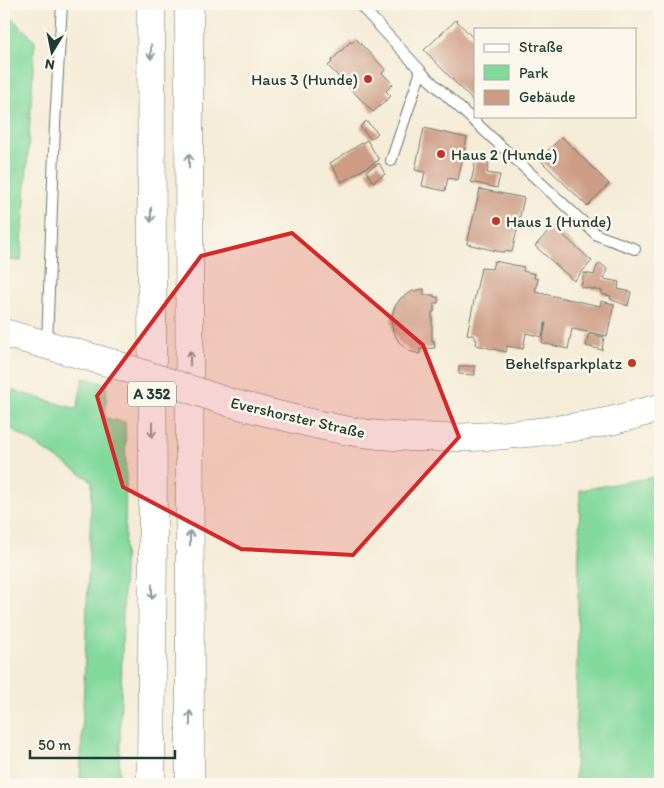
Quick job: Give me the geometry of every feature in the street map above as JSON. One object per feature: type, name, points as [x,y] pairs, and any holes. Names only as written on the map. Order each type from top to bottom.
[{"type":"main road","name":"A 352","points":[[151,4],[153,534],[151,784]]},
{"type":"main road","name":"A 352","points":[[189,4],[190,784]]},
{"type":"main road","name":"Evershorster Straße","points":[[4,333],[111,363],[231,403],[330,427],[378,434],[431,438],[539,432],[596,424],[660,408]]},
{"type":"lane","points":[[48,344],[55,124],[62,4]]},
{"type":"lane","points":[[359,4],[421,72],[597,235],[635,249]]},
{"type":"lane","points":[[391,161],[421,72]]},
{"type":"highlighted area","points":[[292,233],[423,345],[459,437],[353,555],[241,549],[123,487],[97,396],[201,256]]},
{"type":"green space","points":[[4,11],[35,40],[21,261],[4,259]]},
{"type":"green space","points":[[83,378],[107,384],[105,418],[125,422],[126,483],[119,784],[80,784],[92,481],[4,424],[4,388],[77,409]]},
{"type":"green space","points":[[660,476],[660,784],[575,784],[580,490]]},
{"type":"building","points":[[456,20],[474,39],[474,102],[424,50]]},
{"type":"building","name":"Haus 3 (Hunde)","points":[[356,39],[386,70],[382,73],[393,84],[386,91],[391,96],[373,112],[328,66],[351,41],[352,43]]},
{"type":"building","points":[[366,121],[378,133],[371,139],[360,127]]},
{"type":"building","name":"Haus 2 (Hunde)","points":[[424,128],[467,138],[458,180],[448,178],[445,191],[422,186],[425,172],[415,170]]},
{"type":"building","points":[[562,137],[609,184],[587,206],[539,159]]},
{"type":"building","points":[[367,140],[379,160],[342,182],[330,163]]},
{"type":"building","points":[[476,160],[489,163],[487,173],[500,175],[497,188],[471,182]]},
{"type":"building","points":[[379,163],[385,174],[373,182],[366,171]]},
{"type":"building","points":[[480,189],[524,198],[512,252],[501,252],[467,244]]},
{"type":"building","points":[[553,226],[592,261],[574,281],[535,246]]},
{"type":"building","points":[[494,261],[524,267],[523,271],[535,274],[534,278],[538,279],[535,292],[600,306],[601,301],[614,304],[607,336],[572,329],[568,349],[542,343],[545,323],[542,337],[526,333],[523,349],[507,346],[506,352],[476,345],[477,340],[475,336],[467,334],[481,268],[492,269]]},
{"type":"building","points":[[600,263],[607,269],[604,279],[619,282],[618,289],[631,292],[628,306],[610,299],[611,296],[601,294],[602,291],[581,287],[584,273],[594,275]]},
{"type":"building","points":[[424,289],[424,295],[438,297],[438,303],[434,303],[434,312],[432,312],[432,341],[434,341],[435,348],[420,349],[420,354],[409,351],[399,342],[393,331],[391,319],[395,306],[401,298],[413,291]]},
{"type":"building","points":[[589,334],[604,337],[602,350],[586,346]]},
{"type":"building","points":[[459,366],[475,366],[475,375],[459,374]]},
{"type":"place","name":"Haus 3 (Hunde)","points":[[368,79]]},
{"type":"place","name":"Haus 2 (Hunde)","points":[[441,154]]},
{"type":"place","name":"Haus 1 (Hunde)","points":[[496,221]]},
{"type":"place","name":"Behelfsparkplatz","points":[[632,363]]}]
